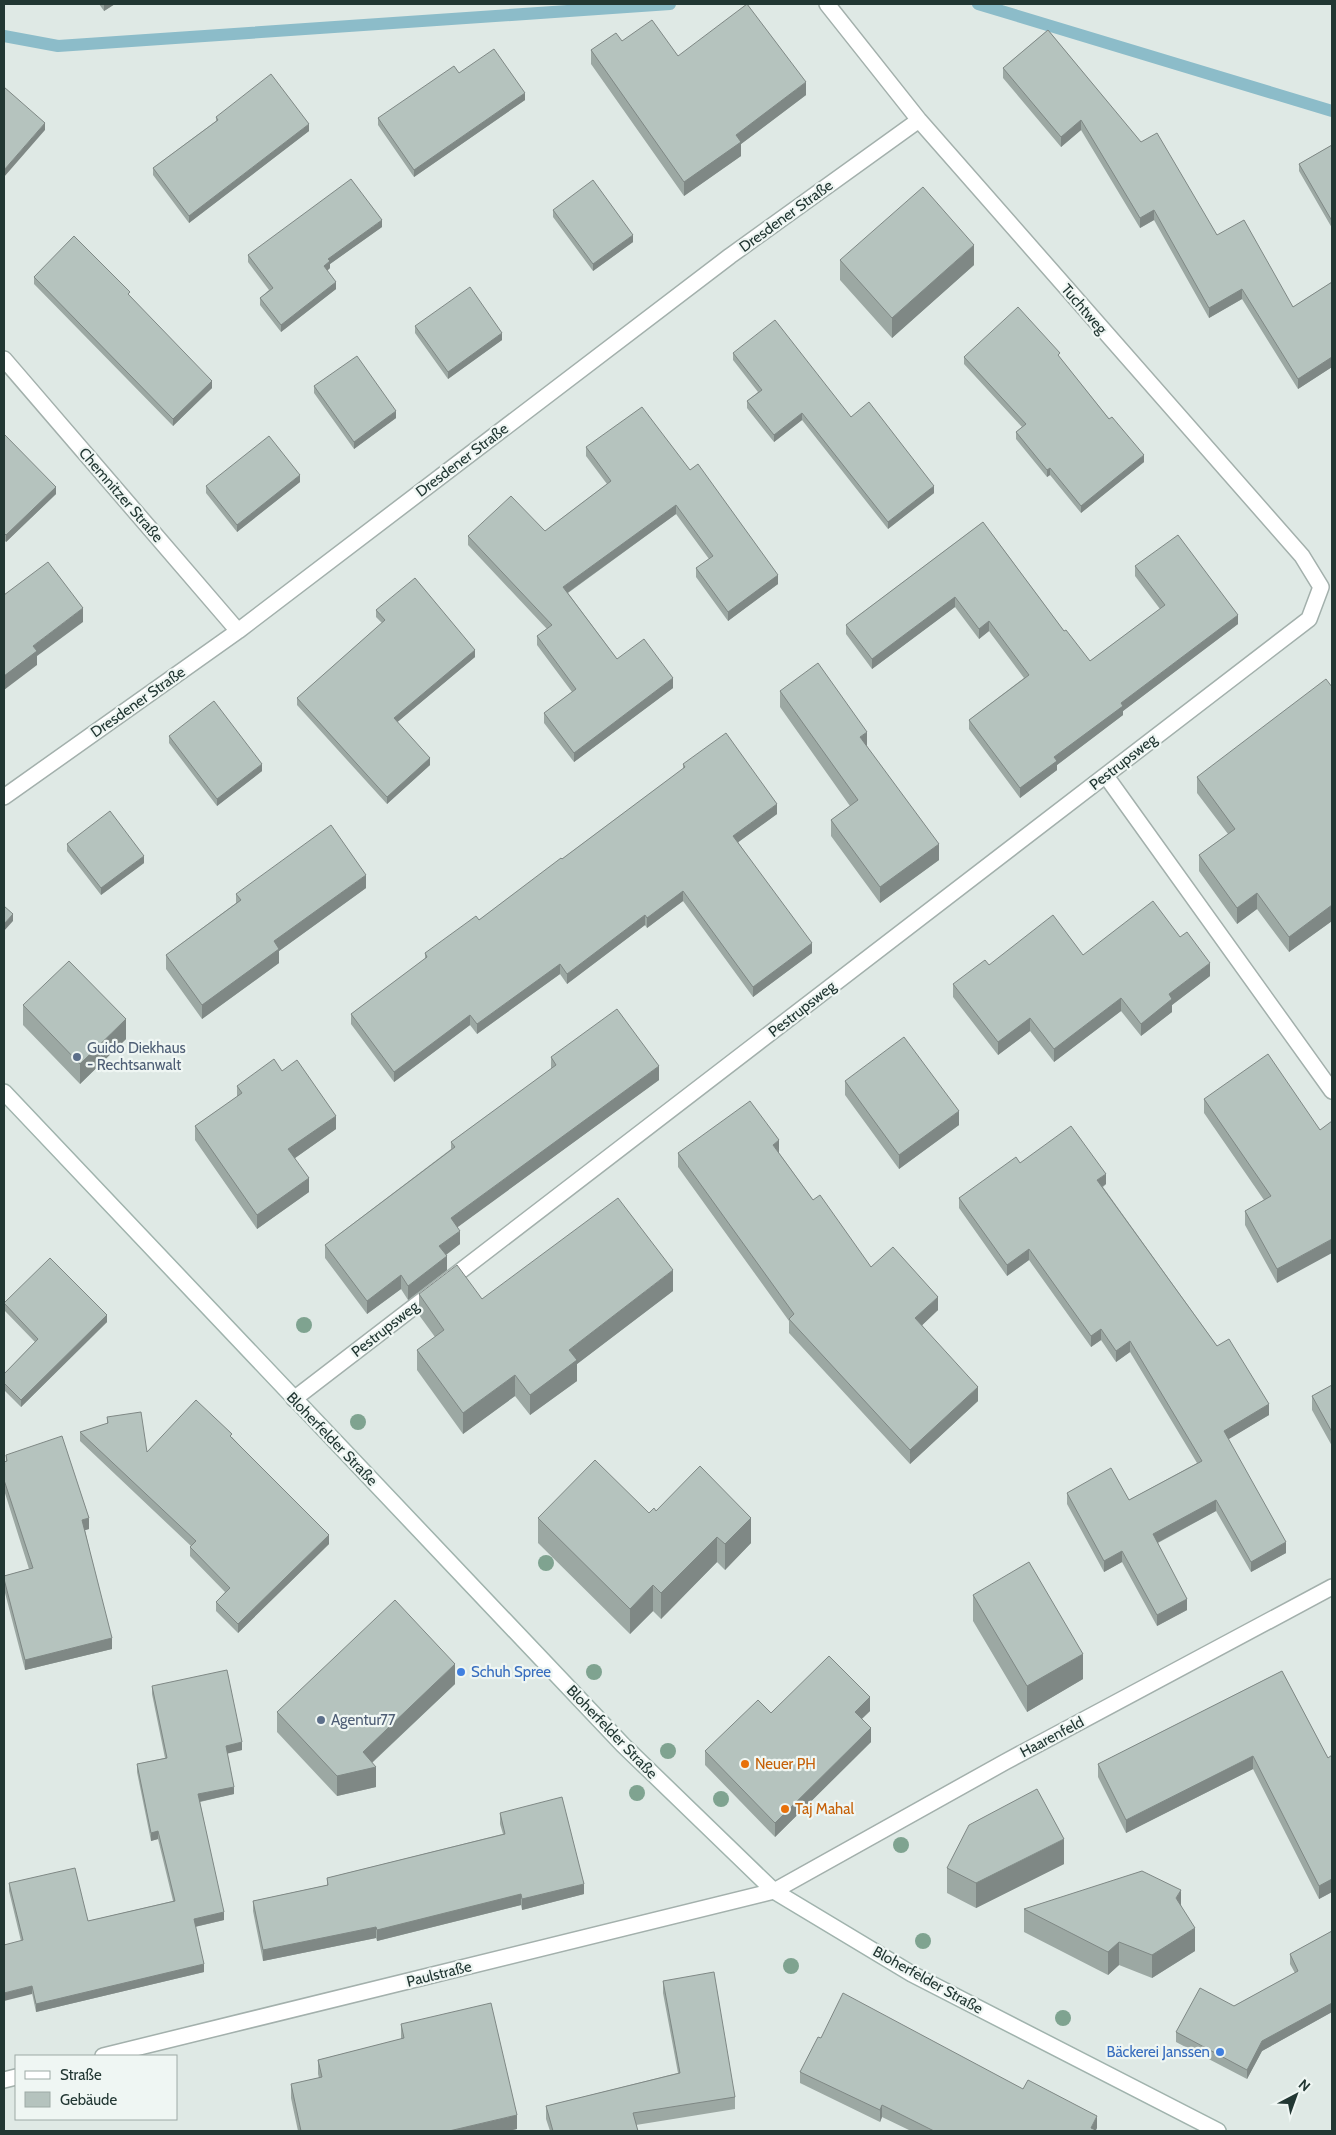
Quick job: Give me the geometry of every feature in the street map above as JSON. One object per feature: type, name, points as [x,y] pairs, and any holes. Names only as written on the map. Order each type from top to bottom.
[{"type":"street","name":"Tuchtweg","points":[[828,4],[919,120],[1302,556],[1321,587],[1309,619]]},
{"type":"street","name":"Dresdener Straße","points":[[4,797],[238,631],[730,256],[919,120]]},
{"type":"street","name":"Chemnitzer Straße","points":[[4,359],[238,631]]},
{"type":"street","name":"Pestrupsweg","points":[[294,1399],[1309,619]]},
{"type":"street","points":[[1106,776],[1332,1091]]},
{"type":"street","name":"Bloherfelder Straße","points":[[4,1092],[623,1745],[774,1891],[912,1974],[1218,2131]]},
{"type":"street","name":"Haarenfeld","points":[[774,1891],[1005,1762],[1332,1587]]},
{"type":"street","name":"Paulstraße","points":[[106,2055],[774,1891]]},
{"type":"building","points":[[747,4],[806,82],[736,135],[741,142],[684,182],[591,50],[616,33],[622,41],[652,20],[678,56]]},
{"type":"building","points":[[1048,30],[1141,142],[1157,133],[1217,235],[1244,220],[1293,307],[1332,282],[1332,357],[1298,379],[1242,289],[1209,308],[1154,210],[1140,218],[1081,120],[1061,137],[1003,68]]},
{"type":"building","points":[[494,49],[525,93],[414,170],[378,118],[454,66],[459,73]]},
{"type":"building","points":[[271,74],[309,124],[189,216],[153,168],[218,120],[216,117]]},
{"type":"building","points":[[4,87],[45,123],[4,170]]},
{"type":"building","points":[[1332,145],[1332,221],[1299,164]]},
{"type":"building","points":[[351,179],[382,220],[328,259],[330,261],[324,266],[336,282],[281,325],[260,298],[273,288],[248,255]]},
{"type":"building","points":[[593,180],[633,235],[593,264],[553,210]]},
{"type":"building","points":[[923,187],[974,245],[892,318],[840,260]]},
{"type":"building","points":[[74,236],[130,292],[128,294],[212,381],[173,419],[34,277]]},
{"type":"building","points":[[470,287],[502,333],[448,372],[415,326]]},
{"type":"building","points":[[1018,307],[1060,353],[1058,355],[1109,419],[1112,417],[1144,455],[1081,506],[1050,468],[1047,470],[1016,432],[1026,424],[964,357]]},
{"type":"building","points":[[775,320],[851,417],[869,402],[934,486],[888,522],[802,413],[774,435],[747,401],[762,390],[733,353]]},
{"type":"building","points":[[357,356],[396,411],[354,442],[314,386]]},
{"type":"building","points":[[642,407],[690,470],[698,464],[778,575],[728,612],[696,568],[713,556],[676,505],[563,587],[617,659],[644,639],[673,678],[574,753],[544,713],[576,689],[537,636],[552,625],[468,536],[511,496],[545,531],[611,481],[586,447]]},
{"type":"building","points":[[4,434],[56,487],[6,535],[4,533]]},
{"type":"building","points":[[269,436],[300,475],[237,525],[206,486]]},
{"type":"building","points":[[983,522],[1064,631],[1066,630],[1090,661],[1165,605],[1135,566],[1178,535],[1238,615],[1121,703],[1123,706],[1054,757],[1057,761],[1020,788],[969,720],[1029,675],[989,621],[979,629],[955,597],[872,659],[846,625]]},
{"type":"building","points":[[48,562],[83,608],[33,646],[37,651],[4,676],[4,595]]},
{"type":"building","points":[[415,578],[475,650],[394,718],[430,758],[387,797],[297,698],[385,620],[376,610]]},
{"type":"building","points":[[818,663],[867,732],[860,737],[939,844],[880,887],[831,820],[858,800],[780,691]]},
{"type":"building","points":[[1326,679],[1332,687],[1332,905],[1289,937],[1257,893],[1237,908],[1199,855],[1235,829],[1197,777]]},
{"type":"building","points":[[214,701],[262,764],[217,799],[169,736]]},
{"type":"building","points":[[726,733],[777,804],[733,836],[812,943],[753,987],[683,891],[647,918],[645,915],[567,974],[560,964],[477,1024],[470,1015],[394,1072],[351,1014],[427,957],[425,953],[476,916],[479,920],[685,767],[683,764]]},
{"type":"building","points":[[110,811],[144,856],[101,888],[67,844]]},
{"type":"building","points":[[331,825],[366,875],[274,941],[279,949],[202,1005],[166,955],[241,900],[236,894]]},
{"type":"building","points":[[1153,901],[1180,937],[1187,932],[1210,963],[1169,994],[1172,999],[1141,1024],[1121,998],[1054,1049],[1030,1018],[998,1042],[953,984],[985,960],[989,965],[1053,915],[1083,955]]},
{"type":"building","points":[[4,906],[13,914],[4,924]]},
{"type":"building","points":[[69,961],[126,1019],[80,1064],[23,1005]]},
{"type":"building","points":[[617,1009],[659,1066],[451,1218],[460,1231],[439,1246],[447,1256],[408,1286],[401,1275],[367,1301],[325,1245],[455,1147],[451,1142],[556,1065],[551,1057]]},
{"type":"building","points":[[904,1037],[959,1111],[899,1155],[845,1081]]},
{"type":"building","points":[[1268,1054],[1320,1130],[1332,1121],[1332,1239],[1277,1269],[1245,1211],[1271,1196],[1204,1099]]},
{"type":"building","points":[[274,1059],[282,1071],[297,1060],[336,1116],[288,1149],[309,1178],[257,1215],[195,1126],[242,1093],[237,1086]]},
{"type":"building","points":[[750,1101],[779,1140],[773,1145],[813,1200],[820,1195],[871,1267],[893,1247],[938,1297],[915,1318],[978,1387],[910,1450],[789,1319],[794,1314],[678,1153]]},
{"type":"building","points":[[1071,1126],[1106,1174],[1097,1180],[1217,1346],[1229,1339],[1269,1404],[1224,1431],[1286,1542],[1251,1562],[1216,1500],[1153,1534],[1187,1599],[1157,1615],[1122,1551],[1104,1561],[1067,1493],[1111,1468],[1129,1500],[1202,1461],[1130,1341],[1116,1351],[1101,1329],[1091,1336],[1029,1249],[1007,1265],[959,1198],[1016,1157],[1020,1163]]},
{"type":"building","points":[[618,1198],[673,1270],[569,1350],[577,1360],[530,1395],[515,1375],[463,1413],[417,1350],[444,1330],[419,1294],[457,1265],[482,1299]]},
{"type":"building","points":[[50,1258],[107,1315],[21,1400],[4,1383],[4,1374],[38,1339],[4,1303]]},
{"type":"building","points":[[1332,1385],[1332,1432],[1312,1396]]},
{"type":"building","points":[[196,1400],[232,1434],[230,1436],[329,1535],[238,1624],[216,1602],[230,1588],[190,1547],[196,1541],[80,1432],[108,1423],[107,1417],[141,1412],[147,1452]]},
{"type":"building","points":[[62,1436],[89,1518],[82,1520],[112,1638],[25,1660],[4,1576],[33,1568],[4,1480],[4,1462],[7,1461],[6,1455]]},
{"type":"building","points":[[595,1460],[649,1513],[654,1508],[656,1511],[700,1466],[751,1518],[725,1544],[717,1537],[661,1593],[653,1585],[630,1609],[538,1518]]},
{"type":"building","points":[[1029,1562],[1083,1654],[1027,1686],[973,1595]]},
{"type":"building","points":[[395,1600],[455,1664],[363,1752],[376,1767],[337,1776],[277,1712]]},
{"type":"building","points":[[829,1656],[870,1697],[855,1712],[871,1728],[775,1823],[705,1751],[758,1700],[771,1713]]},
{"type":"building","points":[[227,1670],[242,1742],[226,1746],[234,1787],[198,1794],[224,1912],[194,1919],[204,1964],[36,2004],[32,1986],[4,1993],[4,1945],[23,1940],[9,1883],[75,1868],[88,1921],[175,1901],[158,1831],[151,1833],[137,1764],[167,1758],[152,1686]]},
{"type":"building","points":[[1282,1671],[1328,1758],[1332,1755],[1332,1879],[1319,1886],[1253,1756],[1126,1820],[1098,1764]]},
{"type":"building","points":[[1037,1789],[1064,1839],[976,1883],[947,1868],[969,1825]]},
{"type":"building","points":[[562,1797],[584,1884],[522,1899],[521,1894],[377,1930],[376,1927],[263,1950],[253,1901],[328,1885],[327,1878],[505,1834],[500,1813]]},
{"type":"building","points":[[1142,1871],[1181,1890],[1176,1898],[1195,1928],[1152,1955],[1119,1942],[1108,1952],[1024,1909]]},
{"type":"building","points":[[1332,1931],[1332,2003],[1262,2041],[1247,2070],[1176,2032],[1200,1988],[1234,2006],[1298,1971],[1290,1954]]},
{"type":"building","points":[[714,1972],[735,2097],[633,2113],[638,2131],[553,2131],[546,2106],[680,2073],[663,1981]]},
{"type":"building","points":[[843,1993],[1023,2089],[1028,2080],[1097,2116],[1091,2128],[1098,2131],[934,2131],[882,2105],[880,2110],[800,2072],[818,2037],[821,2038]]},
{"type":"building","points":[[491,2003],[517,2115],[449,2131],[301,2131],[291,2084],[322,2077],[318,2060],[404,2038],[401,2024]]},
{"type":"waterway","points":[[4,36],[58,46],[670,4]]},
{"type":"waterway","points":[[978,4],[1332,111]]},
{"type":"place","name":"Guido Diekhaus - Rechtsanwalt","points":[[77,1057]]},
{"type":"place","name":"Schuh Spree","points":[[461,1672]]},
{"type":"place","name":"Agentur77","points":[[321,1720]]},
{"type":"place","name":"Neuer PH","points":[[745,1764]]},
{"type":"place","name":"Taj Mahal","points":[[785,1809]]},
{"type":"place","name":"Bäckerei Janssen","points":[[1220,2052]]}]
